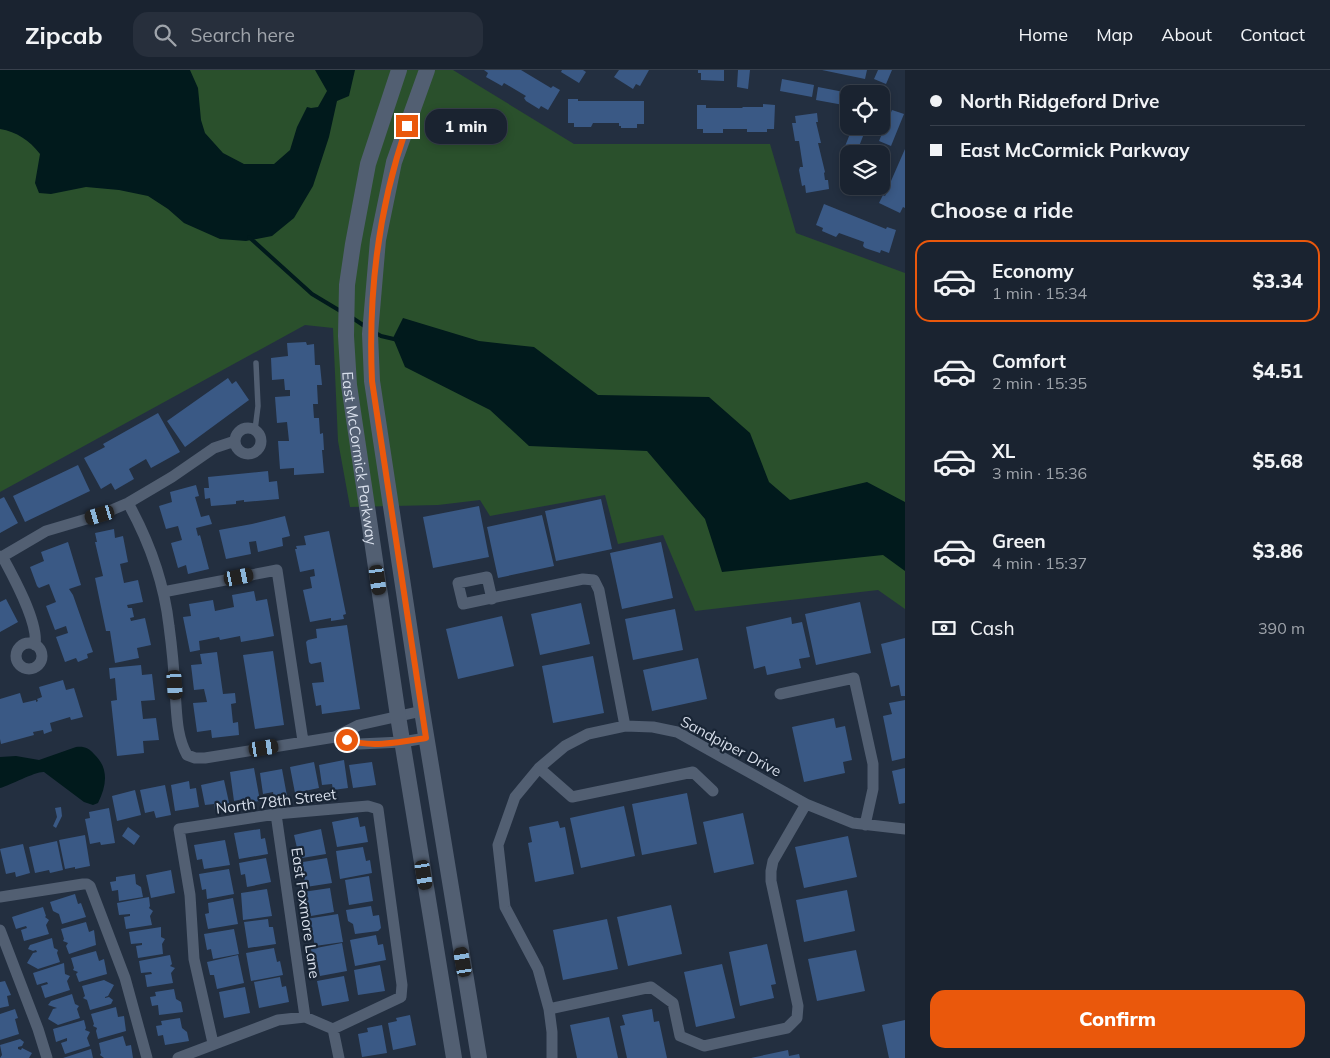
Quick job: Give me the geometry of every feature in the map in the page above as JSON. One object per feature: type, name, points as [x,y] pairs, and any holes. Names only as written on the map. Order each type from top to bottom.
[{"type":"main road","name":"East McCormick Parkway","points":[[399,70],[368,164],[348,278],[346,336],[349,385],[398,716],[454,1058]]},
{"type":"main road","name":"East McCormick Parkway","points":[[427,70],[394,162],[378,240],[370,334],[372,381],[426,738],[479,1058]]},
{"type":"street","points":[[247,428],[255,430],[261,442],[254,452],[242,452],[236,447],[235,441],[236,435],[242,429],[247,428]]},
{"type":"street","points":[[35,644],[35,630],[19,589],[1,557],[46,531],[100,515],[128,503],[172,477],[214,448],[235,441]]},
{"type":"street","points":[[128,503],[147,540],[163,592],[169,624],[178,732],[186,755],[205,758],[335,736],[359,725],[422,711]]},
{"type":"street","points":[[163,592],[277,570],[303,741]]},
{"type":"street","points":[[492,599],[583,578],[594,580],[599,590],[625,726]]},
{"type":"street","points":[[780,694],[854,678],[873,764],[873,789],[866,825]]},
{"type":"street","name":"Sandpiper Drive","points":[[552,1058],[552,1032],[549,1009],[538,969],[505,908],[498,845],[515,797],[539,768],[565,746],[588,734],[625,726],[653,727],[676,732],[806,804],[853,823],[905,829]]},
{"type":"street","points":[[335,736],[359,744],[402,742],[426,738]]},
{"type":"street","points":[[539,768],[572,797],[693,772],[713,791]]},
{"type":"street","points":[[549,1009],[651,987],[673,1003],[680,1036],[704,1046],[787,1028],[797,1018],[798,1006],[771,881],[771,871],[774,861],[806,804]]},
{"type":"street","name":"North 78th Street","points":[[213,1044],[194,959],[190,895],[179,829],[276,814],[368,806],[378,809],[402,985],[401,997],[332,1029]]},
{"type":"street","name":"East Foxmore Lane","points":[[276,814],[305,1017]]},
{"type":"street","points":[[0,898],[87,884],[94,896],[125,978],[147,1058]]},
{"type":"street","points":[[0,930],[38,1028],[46,1058]]},
{"type":"street","points":[[178,1058],[278,1020],[305,1017],[332,1029],[340,1058]]},
{"type":"lane","points":[[255,430],[258,406],[256,363]]},
{"type":"green space","points":[[0,70],[453,70],[574,144],[770,144],[796,233],[905,273],[905,609],[878,590],[695,611],[663,535],[618,544],[605,495],[490,516],[480,500],[438,505],[350,507],[338,441],[333,328],[305,325],[0,492]]},
{"type":"shaded area","points":[[0,70],[190,70],[198,88],[201,120],[205,133],[223,153],[244,164],[274,164],[290,150],[297,127],[307,107],[318,107],[327,91],[315,70],[355,70],[349,96],[337,101],[329,137],[313,186],[294,218],[272,236],[246,241],[220,239],[184,223],[168,209],[148,196],[119,190],[86,187],[51,194],[39,193],[35,183],[40,154],[22,137],[0,129]]},
{"type":"shaded area","points":[[403,318],[479,341],[534,347],[598,395],[709,397],[750,433],[769,482],[790,500],[867,482],[905,502],[905,571],[883,555],[722,572],[705,519],[647,451],[529,446],[490,410],[405,367],[393,338]]},
{"type":"shaded area","points":[[76,747],[84,747],[90,750],[102,765],[105,783],[98,803],[93,805],[84,802],[44,772],[0,788],[0,757],[16,756],[39,760]]},
{"type":"building","points":[[484,70],[521,70],[551,88],[553,86],[560,90],[548,110],[541,106],[539,109],[526,101],[524,98],[526,96],[504,83],[502,86],[486,77],[488,73]]},
{"type":"building","points":[[562,70],[583,70],[586,72],[579,83],[561,72]]},
{"type":"building","points":[[619,70],[649,70],[640,86],[636,84],[633,89],[614,77]]},
{"type":"building","points":[[698,70],[724,70],[724,81],[701,80],[701,73],[698,73]]},
{"type":"building","points":[[738,70],[750,70],[748,89],[737,87]]},
{"type":"building","points":[[822,70],[867,70],[865,79]]},
{"type":"building","points":[[878,70],[892,70],[886,84],[874,79]]},
{"type":"building","points":[[782,79],[814,85],[812,97],[780,91]]},
{"type":"building","points":[[818,87],[840,91],[840,104],[816,100]]},
{"type":"building","points":[[568,99],[578,99],[578,101],[644,101],[644,124],[637,124],[637,128],[621,128],[619,123],[593,123],[591,127],[574,127],[574,123],[568,123]]},
{"type":"building","points":[[763,104],[775,105],[774,129],[767,129],[767,132],[747,132],[747,129],[723,129],[723,133],[703,133],[703,129],[697,129],[697,105],[706,105],[706,108],[742,108],[763,107]]},
{"type":"building","points":[[892,110],[904,114],[891,146],[879,141],[882,135],[890,135],[890,115]]},
{"type":"building","points":[[817,113],[818,122],[816,122],[821,143],[818,143],[825,180],[828,180],[829,189],[806,193],[805,185],[802,186],[799,170],[800,167],[803,167],[799,141],[795,141],[792,123],[796,123],[795,116]]},
{"type":"building","points":[[470,121],[474,128],[465,133],[461,126]]},
{"type":"building","points":[[849,135],[863,135],[860,145],[846,145]]},
{"type":"building","points":[[905,149],[905,208],[903,207],[900,213],[879,203],[883,195],[890,195],[891,181]]},
{"type":"building","points":[[824,204],[886,229],[887,227],[896,230],[889,253],[881,250],[880,253],[865,248],[863,246],[864,242],[839,233],[836,237],[822,231],[823,228],[816,225]]},
{"type":"building","points":[[306,342],[307,345],[314,344],[315,365],[320,365],[322,385],[317,385],[318,404],[313,404],[314,418],[319,418],[320,434],[323,433],[324,473],[294,475],[294,468],[280,469],[278,441],[289,441],[287,422],[277,423],[275,397],[290,396],[290,390],[285,390],[284,379],[272,380],[271,358],[288,356],[287,343]]},
{"type":"building","points":[[228,378],[232,384],[236,381],[249,400],[185,447],[167,421]]},
{"type":"building","points":[[158,413],[180,452],[151,468],[146,459],[129,469],[134,479],[115,490],[111,483],[101,489],[84,458],[105,447],[103,444]]},
{"type":"building","points":[[78,465],[90,491],[25,522],[13,496]]},
{"type":"building","points":[[268,471],[269,482],[277,481],[279,499],[244,502],[244,500],[236,501],[236,504],[211,506],[210,498],[205,499],[204,488],[209,488],[208,477]]},
{"type":"building","points":[[196,485],[199,496],[195,497],[201,517],[209,515],[212,524],[196,528],[198,536],[200,535],[209,569],[188,574],[186,565],[178,568],[171,543],[182,540],[178,526],[166,529],[159,506],[172,502],[170,492]]},
{"type":"building","points":[[4,497],[18,523],[0,533],[0,499]]},
{"type":"building","points":[[601,499],[612,549],[556,561],[545,511]]},
{"type":"building","points":[[479,506],[489,557],[433,568],[423,517]]},
{"type":"building","points":[[542,515],[554,566],[498,578],[487,527]]},
{"type":"building","points":[[285,516],[290,536],[282,538],[283,546],[258,552],[256,541],[249,542],[251,554],[226,559],[219,530]]},
{"type":"building","points":[[114,529],[115,538],[123,536],[128,562],[120,564],[124,583],[138,580],[143,602],[127,605],[128,608],[132,608],[134,617],[130,618],[131,621],[145,618],[151,645],[137,648],[139,658],[115,663],[110,631],[106,631],[95,578],[103,576],[95,542],[97,542],[95,533]]},
{"type":"building","points":[[329,531],[346,614],[343,615],[344,619],[331,621],[331,618],[310,622],[303,590],[312,588],[310,577],[315,576],[314,569],[300,572],[295,549],[297,549],[296,546],[306,545],[304,536]]},
{"type":"building","points":[[68,542],[81,585],[69,589],[73,595],[93,652],[87,654],[88,658],[78,662],[76,658],[65,662],[56,637],[68,633],[66,626],[55,630],[46,606],[56,602],[49,584],[39,588],[30,567],[44,561],[41,552]]},
{"type":"building","points":[[661,542],[673,598],[622,609],[610,553]]},
{"type":"building","points":[[254,591],[256,601],[267,599],[274,636],[241,642],[240,636],[220,640],[219,637],[199,641],[200,650],[190,652],[183,617],[191,616],[189,604],[213,600],[215,611],[234,607],[232,595]]},
{"type":"building","points":[[6,599],[18,622],[0,632],[0,602]]},
{"type":"building","points":[[860,602],[871,653],[816,665],[805,614]]},
{"type":"building","points":[[581,603],[590,644],[540,655],[531,614]]},
{"type":"building","points":[[675,609],[683,650],[633,660],[625,619]]},
{"type":"building","points":[[502,616],[514,666],[458,679],[446,629]]},
{"type":"building","points":[[791,617],[792,624],[802,622],[810,657],[799,659],[801,668],[767,675],[765,666],[754,669],[746,627]]},
{"type":"building","points":[[347,625],[360,709],[322,714],[321,705],[316,706],[312,683],[324,682],[321,662],[311,664],[309,662],[306,642],[317,638],[316,629]]},
{"type":"building","points":[[905,638],[905,696],[901,696],[899,685],[891,687],[881,644]]},
{"type":"building","points":[[273,651],[284,725],[255,729],[243,655]]},
{"type":"building","points":[[217,652],[223,694],[235,693],[236,703],[231,704],[233,723],[238,722],[239,735],[212,738],[211,730],[197,732],[193,703],[207,702],[204,689],[194,690],[191,665],[202,664],[200,654]]},
{"type":"building","points":[[593,656],[604,713],[553,723],[542,666]]},
{"type":"building","points":[[698,658],[707,699],[652,711],[643,670]]},
{"type":"building","points":[[141,665],[142,675],[152,674],[155,700],[141,701],[143,719],[156,718],[159,740],[143,741],[144,753],[117,756],[111,701],[117,700],[115,678],[110,679],[109,668]]},
{"type":"building","points":[[63,680],[66,690],[74,688],[83,717],[71,720],[70,717],[50,723],[52,731],[44,734],[43,730],[33,732],[34,735],[1,744],[0,699],[20,693],[23,703],[36,700],[36,702],[38,701],[37,699],[42,697],[39,687]]},
{"type":"building","points":[[905,700],[905,758],[892,761],[883,716],[892,714],[889,703]]},
{"type":"building","points":[[834,718],[836,728],[845,726],[852,760],[843,762],[845,773],[804,782],[792,727]]},
{"type":"building","points":[[344,760],[348,788],[333,790],[332,784],[322,785],[319,765]]},
{"type":"building","points":[[314,762],[319,788],[295,793],[290,767]]},
{"type":"building","points":[[372,762],[376,785],[353,788],[349,765]]},
{"type":"building","points":[[254,768],[260,801],[244,803],[243,799],[234,801],[230,772]]},
{"type":"building","points":[[905,768],[905,803],[899,804],[892,771]]},
{"type":"building","points":[[282,769],[287,796],[274,798],[273,792],[263,794],[260,773]]},
{"type":"building","points":[[224,780],[230,807],[215,810],[214,804],[205,805],[201,785]]},
{"type":"building","points":[[189,781],[190,789],[196,788],[199,807],[175,811],[171,785]]},
{"type":"building","points":[[165,785],[171,815],[156,818],[154,811],[145,813],[140,790]]},
{"type":"building","points":[[135,790],[141,815],[117,821],[112,796]]},
{"type":"building","points":[[687,793],[697,844],[642,855],[632,804]]},
{"type":"building","points":[[624,806],[635,856],[581,868],[570,818]]},
{"type":"building","points":[[61,807],[62,816],[56,828],[53,826],[57,817],[55,808]]},
{"type":"building","points":[[109,808],[115,843],[101,845],[100,842],[90,844],[85,819],[90,818],[89,812]]},
{"type":"building","points":[[743,813],[754,864],[714,873],[703,822]]},
{"type":"building","points":[[358,817],[360,827],[365,826],[368,842],[337,847],[332,822]]},
{"type":"building","points":[[558,821],[560,828],[565,827],[574,874],[535,882],[528,843],[532,842],[529,827]]},
{"type":"building","points":[[128,827],[140,836],[134,845],[122,836]]},
{"type":"building","points":[[260,829],[261,839],[265,838],[268,854],[239,859],[234,833]]},
{"type":"building","points":[[321,829],[326,854],[302,858],[294,835]]},
{"type":"building","points":[[85,835],[90,866],[65,869],[59,840]]},
{"type":"building","points":[[848,836],[857,877],[804,888],[795,847]]},
{"type":"building","points":[[225,840],[230,865],[204,869],[202,859],[197,860],[194,845]]},
{"type":"building","points":[[57,841],[63,870],[50,873],[49,870],[35,873],[29,847]]},
{"type":"building","points":[[23,844],[30,873],[16,877],[15,872],[6,874],[0,849]]},
{"type":"building","points":[[363,847],[366,861],[370,860],[372,873],[340,879],[336,851]]},
{"type":"building","points":[[266,858],[271,882],[247,887],[245,874],[241,875],[239,863]]},
{"type":"building","points":[[327,858],[332,883],[306,887],[304,877],[300,878],[297,863]]},
{"type":"building","points":[[229,869],[234,894],[207,899],[206,889],[202,890],[199,874]]},
{"type":"building","points":[[171,870],[175,893],[151,898],[146,875]]},
{"type":"building","points":[[135,874],[136,884],[141,887],[143,897],[119,901],[118,890],[112,891],[110,882],[116,881],[116,877]]},
{"type":"building","points":[[369,876],[373,901],[349,905],[345,880]]},
{"type":"building","points":[[330,888],[334,912],[311,916],[309,907],[305,908],[303,892]]},
{"type":"building","points":[[267,889],[272,916],[243,920],[241,893]]},
{"type":"building","points":[[847,890],[855,931],[804,942],[796,900]]},
{"type":"building","points":[[75,894],[78,904],[81,903],[86,917],[62,924],[59,914],[53,911],[50,902]]},
{"type":"building","points":[[149,897],[149,908],[153,911],[150,916],[152,925],[126,929],[124,917],[130,916],[130,914],[119,915],[117,903]]},
{"type":"building","points":[[233,898],[238,924],[208,929],[205,914],[209,913],[208,903]]},
{"type":"building","points":[[671,905],[682,954],[628,966],[617,917]]},
{"type":"building","points":[[371,906],[373,916],[379,915],[381,928],[378,931],[355,934],[353,924],[348,921],[346,910]]},
{"type":"building","points":[[43,907],[45,917],[49,920],[46,925],[49,934],[24,941],[21,930],[27,928],[26,926],[16,929],[12,917]]},
{"type":"building","points":[[338,914],[343,942],[315,946],[312,932],[308,933],[306,919]]},
{"type":"building","points":[[268,919],[269,927],[273,927],[276,944],[248,948],[244,922]]},
{"type":"building","points":[[607,919],[618,969],[563,980],[553,930]]},
{"type":"building","points":[[86,922],[89,932],[94,930],[96,945],[69,954],[66,946],[68,943],[63,941],[61,929]]},
{"type":"building","points":[[161,927],[161,937],[165,939],[162,944],[163,954],[138,958],[136,946],[142,945],[142,943],[131,944],[129,932]]},
{"type":"building","points":[[234,929],[239,954],[213,959],[211,949],[207,950],[204,934]]},
{"type":"building","points":[[376,935],[378,945],[383,944],[386,960],[355,966],[350,940]]},
{"type":"building","points":[[52,938],[54,948],[58,950],[60,962],[38,969],[27,963],[33,953],[37,952],[36,950],[28,949],[30,945]]},
{"type":"building","points":[[342,943],[347,971],[320,976],[317,961],[313,961],[311,949]]},
{"type":"building","points":[[767,944],[776,984],[771,985],[774,998],[740,1006],[729,952]]},
{"type":"building","points":[[274,948],[277,962],[280,961],[283,975],[251,981],[246,953]]},
{"type":"building","points":[[856,950],[865,991],[817,1001],[808,959]]},
{"type":"building","points":[[96,951],[99,961],[104,959],[107,974],[79,982],[76,974],[78,972],[73,970],[71,958]]},
{"type":"building","points":[[170,955],[172,964],[170,966],[175,968],[171,973],[173,983],[147,987],[145,975],[152,974],[151,972],[141,973],[139,961]]},
{"type":"building","points":[[238,955],[244,983],[217,989],[214,975],[210,975],[207,962]]},
{"type":"building","points":[[64,963],[65,974],[70,976],[67,981],[70,990],[45,998],[41,986],[48,984],[47,982],[37,985],[33,973]]},
{"type":"building","points":[[722,964],[735,1018],[696,1027],[684,972]]},
{"type":"building","points":[[380,965],[385,991],[358,995],[354,970]]},
{"type":"building","points":[[344,976],[349,1001],[322,1006],[317,981]]},
{"type":"building","points":[[280,977],[282,987],[286,986],[289,1002],[259,1008],[254,982]]},
{"type":"building","points":[[104,980],[114,985],[108,996],[105,997],[113,1000],[111,1004],[90,1010],[87,1000],[83,998],[85,996],[82,986]]},
{"type":"building","points":[[5,981],[11,995],[7,996],[9,1006],[0,1008],[0,982]]},
{"type":"building","points":[[245,987],[250,1013],[224,1018],[219,992]]},
{"type":"building","points":[[174,989],[176,999],[181,1002],[183,1012],[159,1015],[158,1005],[152,1006],[150,997],[156,996],[155,992]]},
{"type":"building","points":[[72,994],[75,1004],[79,1006],[77,1009],[80,1018],[58,1025],[48,1019],[53,1009],[57,1008],[48,1005],[51,1001]]},
{"type":"building","points":[[116,1007],[118,1017],[124,1016],[126,1031],[98,1039],[97,1028],[93,1026],[91,1014]]},
{"type":"building","points":[[15,1009],[18,1018],[15,1019],[19,1034],[0,1040],[0,1014]]},
{"type":"building","points":[[652,1009],[654,1022],[659,1021],[667,1058],[627,1058],[620,1026],[625,1025],[622,1015]]},
{"type":"building","points":[[410,1015],[416,1045],[393,1050],[388,1023],[397,1021],[396,1018]]},
{"type":"building","points":[[609,1017],[618,1058],[577,1058],[570,1025]]},
{"type":"building","points":[[180,1018],[182,1028],[187,1032],[189,1041],[165,1045],[163,1035],[158,1036],[156,1026],[162,1025],[161,1021]]},
{"type":"building","points":[[84,1020],[85,1030],[90,1032],[87,1038],[90,1046],[65,1054],[61,1043],[67,1041],[67,1038],[56,1042],[53,1029]]},
{"type":"building","points":[[905,1020],[905,1058],[889,1058],[882,1025]]},
{"type":"building","points":[[382,1025],[387,1053],[362,1057],[358,1034],[368,1032],[367,1028]]},
{"type":"building","points":[[123,1036],[126,1046],[131,1045],[133,1058],[104,1058],[100,1055],[99,1043]]},
{"type":"building","points":[[20,1039],[24,1042],[18,1049],[21,1050],[22,1048],[32,1053],[29,1058],[0,1058],[2,1055],[0,1045]]},
{"type":"building","points":[[91,1049],[93,1058],[63,1058]]},
{"type":"building","points":[[788,1050],[789,1056],[799,1054],[800,1058],[751,1058]]},
{"type":"waterway","points":[[249,237],[312,294],[342,312]]},
{"type":"waterway","points":[[351,317],[366,327]]},
{"type":"waterway","points":[[374,332],[381,336],[398,340]]},
{"type":"route","points":[[347,740],[359,744],[402,742],[426,738],[372,381],[370,334],[372,290],[378,240],[394,162],[407,126]]}]
